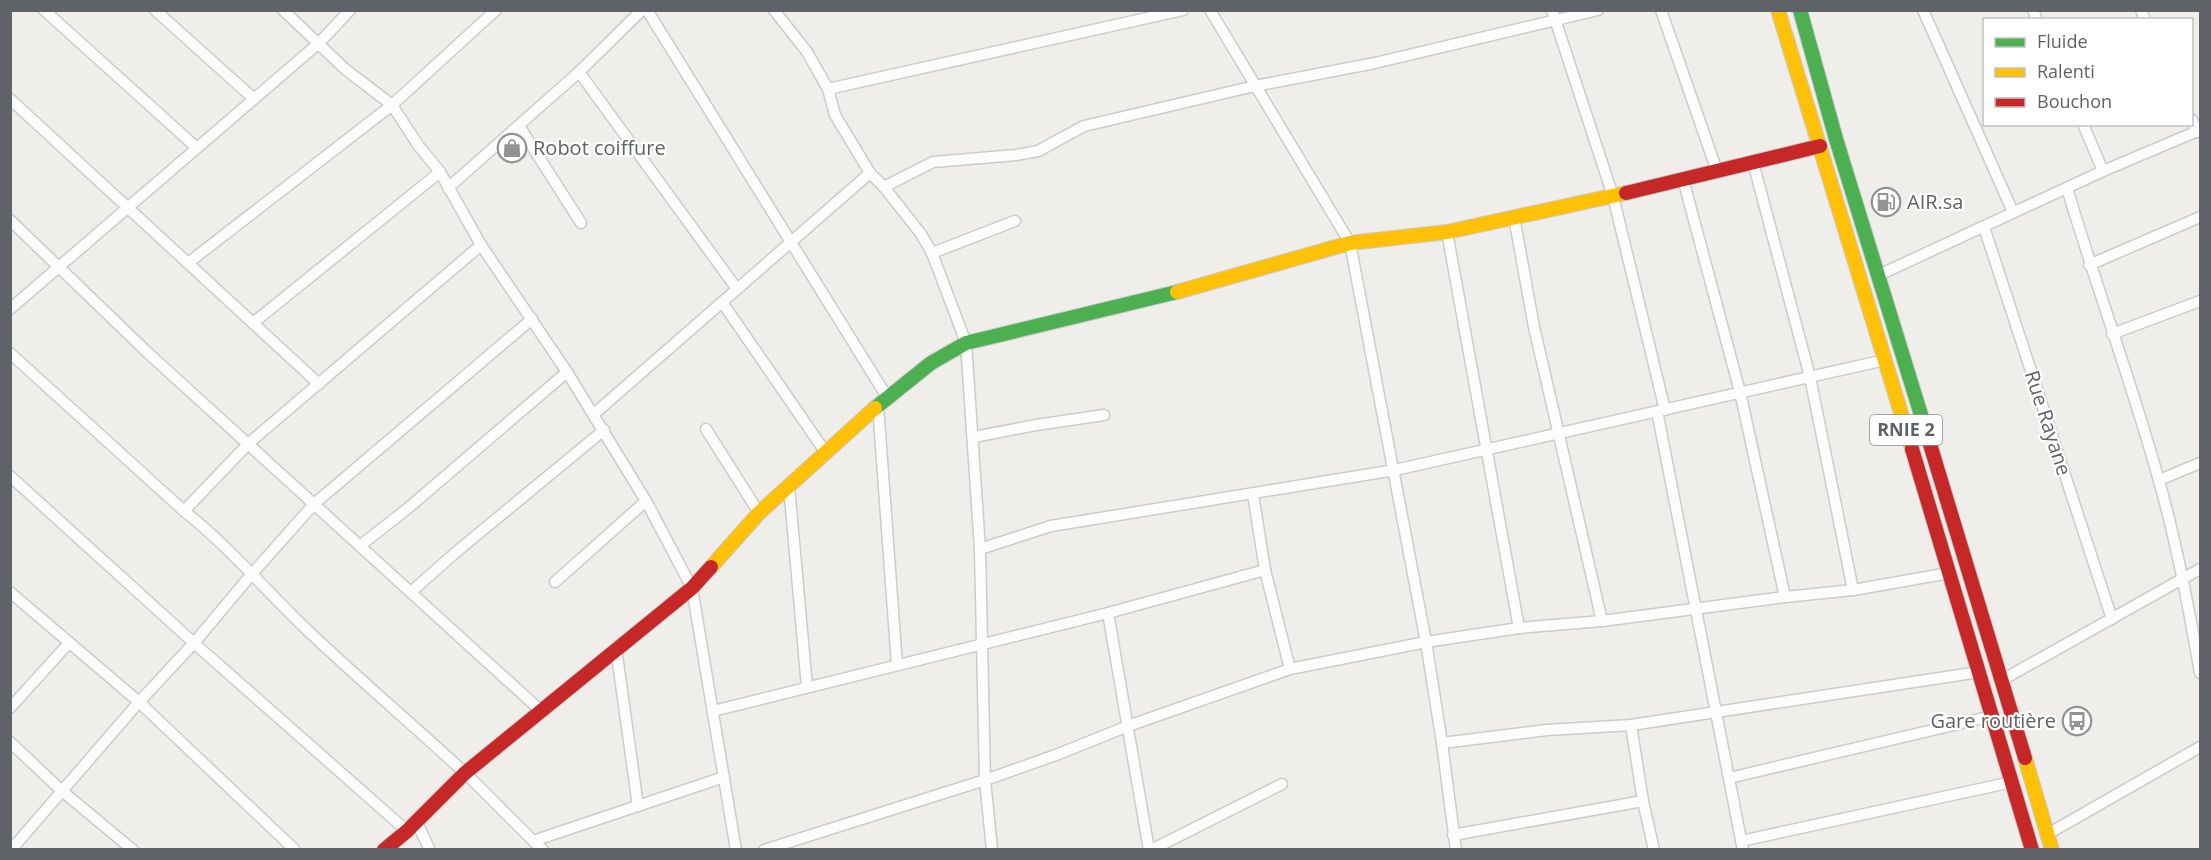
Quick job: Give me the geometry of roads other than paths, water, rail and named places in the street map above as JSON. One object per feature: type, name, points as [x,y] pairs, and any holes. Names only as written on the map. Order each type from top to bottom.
[{"type":"main road","name":"RNIE 2","points":[[1778,10],[2032,849]]},
{"type":"main road","name":"RNIE 2","points":[[1800,10],[1836,139],[1879,274],[2052,849]]},
{"type":"main road","points":[[384,849],[412,826],[465,773],[692,588],[759,513],[883,401],[931,363],[966,343],[1158,297],[1350,243],[1447,232],[1613,196],[1820,146]]},
{"type":"street","points":[[44,10],[197,148]]},
{"type":"street","points":[[155,10],[254,99]]},
{"type":"street","points":[[283,10],[345,69],[392,105],[418,145],[440,172],[482,244],[604,429],[646,501],[692,588],[736,849]]},
{"type":"street","points":[[10,309],[319,43],[350,10]]},
{"type":"street","points":[[188,263],[392,105],[496,10]]},
{"type":"street","points":[[448,188],[579,72],[642,10]]},
{"type":"street","points":[[647,10],[790,242],[883,401],[897,664]]},
{"type":"street","points":[[774,10],[807,52],[828,89],[835,115],[870,173],[921,234],[932,253],[966,343],[980,549],[985,780],[992,849]]},
{"type":"street","points":[[828,89],[1183,10]]},
{"type":"street","points":[[1210,10],[1350,243],[1426,642],[1456,849]]},
{"type":"street","points":[[884,187],[933,162],[1038,151],[1084,126],[1255,86],[1364,65],[1554,15],[1598,10]]},
{"type":"street","points":[[1661,10],[1717,171]]},
{"type":"street","points":[[1923,10],[2013,212]]},
{"type":"street","points":[[1554,15],[1613,196],[1661,410],[1695,608],[1742,845],[2012,782]]},
{"type":"street","points":[[579,72],[737,289]]},
{"type":"street","points":[[10,99],[319,384]]},
{"type":"street","points":[[519,126],[581,224]]},
{"type":"street","points":[[2084,126],[2103,171]]},
{"type":"street","points":[[1879,274],[2103,171],[2199,131]]},
{"type":"street","points":[[1753,162],[1810,377],[1853,590]]},
{"type":"street","points":[[253,323],[440,172]]},
{"type":"street","points":[[594,414],[870,173]]},
{"type":"street","points":[[1683,179],[1740,392],[1785,597]]},
{"type":"street","points":[[2067,188],[2089,264],[2159,480],[2184,579],[2200,673]]},
{"type":"street","points":[[2089,264],[2200,217]]},
{"type":"street","points":[[1514,218],[1534,327],[1602,621]]},
{"type":"street","points":[[10,220],[148,353],[540,710]]},
{"type":"street","points":[[932,253],[1015,221]]},
{"type":"street","name":"Rue Rayane","points":[[1984,227],[2112,619]]},
{"type":"street","points":[[1447,232],[1519,628]]},
{"type":"street","points":[[184,511],[249,443],[482,244]]},
{"type":"street","points":[[2112,334],[2200,301]]},
{"type":"street","points":[[722,302],[826,453]]},
{"type":"street","points":[[11,849],[315,504],[532,319]]},
{"type":"street","points":[[10,353],[230,550],[251,575],[304,627],[465,773],[543,849]]},
{"type":"street","points":[[980,549],[1051,526],[1395,470],[1885,360]]},
{"type":"street","points":[[361,545],[567,372]]},
{"type":"street","points":[[974,437],[1104,415]]},
{"type":"street","points":[[411,592],[454,553],[604,429]]},
{"type":"street","points":[[706,429],[759,513]]},
{"type":"street","points":[[2159,480],[2200,463]]},
{"type":"street","points":[[10,476],[194,643],[412,826],[430,849]]},
{"type":"street","points":[[789,486],[807,687]]},
{"type":"street","points":[[1253,494],[1265,570],[1290,669]]},
{"type":"street","points":[[555,582],[646,501]]},
{"type":"street","points":[[2002,680],[2200,569]]},
{"type":"street","points":[[713,711],[1107,613],[1265,570]]},
{"type":"street","points":[[764,849],[985,780],[1128,726],[1290,669],[1426,642],[1519,628],[1602,621],[1853,590],[1949,573]]},
{"type":"street","points":[[10,592],[139,702],[295,849]]},
{"type":"street","points":[[1107,613],[1150,849],[1282,784]]},
{"type":"street","points":[[10,708],[69,643]]},
{"type":"street","points":[[616,648],[638,806]]},
{"type":"street","points":[[1442,742],[1547,730],[1631,725],[1978,672]]},
{"type":"street","points":[[1729,778],[1992,716]]},
{"type":"street","points":[[1631,725],[1643,801],[1654,849]]},
{"type":"street","points":[[10,742],[62,791],[133,849]]},
{"type":"street","points":[[2046,835],[2200,747]]},
{"type":"street","points":[[533,841],[724,777]]},
{"type":"street","points":[[1453,835],[1643,801]]},
{"type":"place","name":"Robot coiffure","points":[[512,148]]},
{"type":"place","name":"AIR.sa","points":[[1886,202]]},
{"type":"place","name":"Gare routière","points":[[2077,721]]}]
